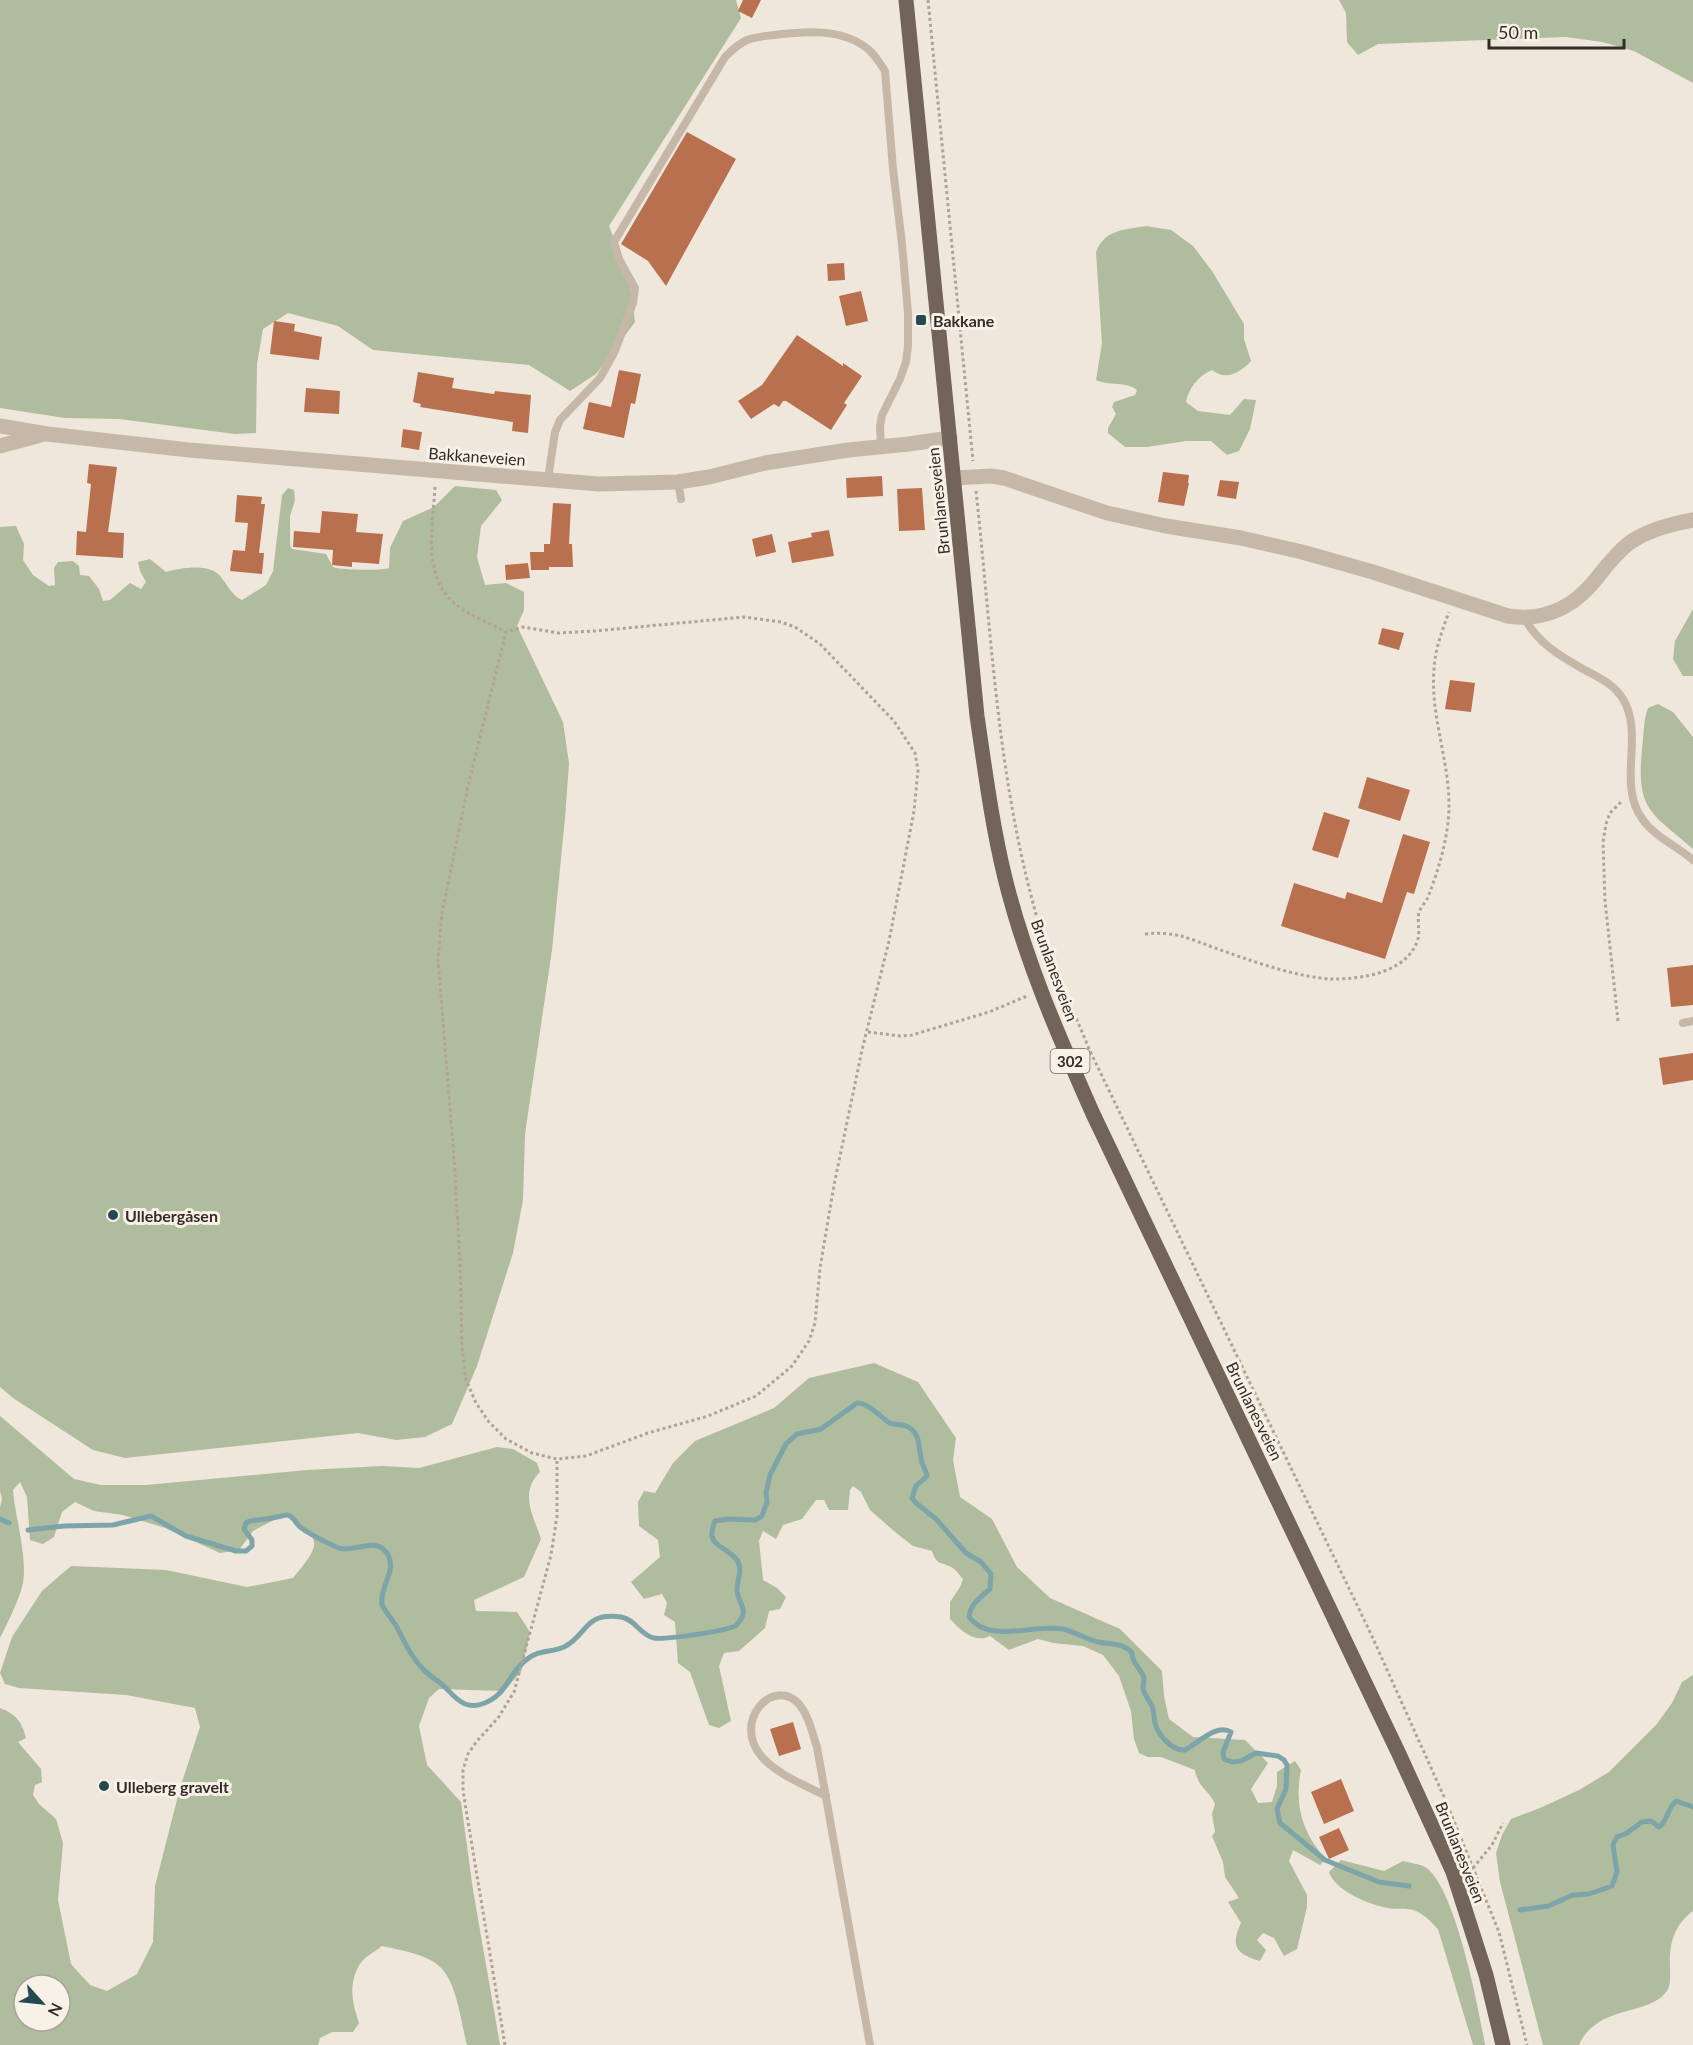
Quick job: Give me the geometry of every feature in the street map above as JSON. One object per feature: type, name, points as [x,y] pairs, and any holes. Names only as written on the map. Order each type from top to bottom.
[{"type":"main road","name":"Brunlanesveien","points":[[906,0],[977,716],[994,826],[1005,879],[1040,989],[1093,1114],[1394,1743],[1453,1872],[1486,1975],[1503,2045]]},
{"type":"street","name":"Bakkaneveien","points":[[0,426],[47,434],[189,450],[599,484],[678,482],[765,463],[950,438]]},
{"type":"street","points":[[0,446],[47,434]]},
{"type":"street","points":[[954,478],[991,476],[1018,482],[1107,513],[1154,524],[1273,544],[1373,572],[1508,616],[1525,619],[1555,611],[1573,602],[1592,585],[1618,552],[1630,542],[1660,528],[1693,520]]},
{"type":"lane","points":[[548,478],[555,432],[560,420],[600,378],[614,353],[633,303],[635,288],[619,259],[615,242],[620,232],[725,57],[735,47],[749,39],[802,31],[819,32],[854,41],[867,48],[885,71],[908,314],[908,346],[906,362],[900,379],[882,415],[881,447]]},
{"type":"lane","points":[[678,482],[681,499]]},
{"type":"lane","points":[[1525,619],[1541,641],[1564,658],[1610,684],[1623,699],[1628,710],[1632,731],[1632,795],[1637,810],[1650,828],[1693,860]]},
{"type":"lane","points":[[1683,1023],[1693,1021]]},
{"type":"lane","points":[[825,1796],[778,1770],[763,1758],[753,1743],[751,1727],[753,1716],[757,1708],[766,1700],[781,1696],[790,1697],[798,1703],[805,1713],[817,1747],[870,2045]]},
{"type":"path","points":[[928,0],[1001,741],[1014,819],[1033,903],[1059,981],[1090,1052],[1371,1634],[1445,1799],[1499,1932],[1527,2045]]},
{"type":"path","points":[[436,472],[432,554],[441,587],[451,600],[464,610],[506,632],[522,627],[558,633],[595,631],[744,617],[781,622],[795,627],[820,644],[894,721],[915,753],[918,770],[917,792],[889,940],[862,1050],[834,1185],[820,1268],[815,1323],[809,1341],[792,1366],[756,1396],[708,1416],[648,1433],[586,1456],[557,1459],[532,1453],[506,1439],[489,1422],[466,1380],[462,1347],[455,1170],[438,959],[442,913],[468,786],[506,632]]},
{"type":"path","points":[[1145,934],[1181,935],[1305,976],[1334,979],[1367,975],[1390,969],[1405,961],[1412,953],[1418,937],[1419,912],[1434,882],[1448,821],[1448,788],[1434,697],[1433,670],[1439,639],[1453,599]]},
{"type":"path","points":[[1618,1021],[1605,901],[1603,842],[1605,824],[1610,813],[1632,795]]},
{"type":"path","points":[[868,1032],[900,1036],[912,1035],[989,1012],[1040,989]]},
{"type":"path","points":[[505,2045],[463,1791],[463,1770],[468,1754],[498,1718],[514,1692],[551,1555],[557,1516],[557,1459]]},
{"type":"path","points":[[1473,1868],[1492,1845],[1503,1823]]},
{"type":"green space","points":[[0,0],[736,0],[741,18],[609,226],[629,277],[635,322],[596,374],[570,391],[529,365],[373,350],[338,326],[288,313],[263,329],[257,364],[256,433],[235,434],[119,419],[65,418],[0,408]]},
{"type":"green space","points":[[1339,0],[1693,0],[1693,83],[1634,51],[1602,42],[1566,37],[1378,44],[1358,55],[1347,42],[1346,13]]},
{"type":"green space","points":[[1146,226],[1171,230],[1193,246],[1212,271],[1244,324],[1244,339],[1251,361],[1233,374],[1222,375],[1212,370],[1202,376],[1189,392],[1186,402],[1198,411],[1230,415],[1244,399],[1256,400],[1250,429],[1239,451],[1227,455],[1211,441],[1125,447],[1108,433],[1108,428],[1116,414],[1112,407],[1114,402],[1135,395],[1137,390],[1128,385],[1096,380],[1102,343],[1096,252],[1100,244],[1110,235]]},
{"type":"green space","points":[[455,486],[496,490],[502,500],[481,526],[477,557],[485,585],[506,583],[524,592],[524,610],[517,626],[563,722],[569,763],[552,950],[525,1134],[523,1200],[513,1253],[477,1366],[452,1424],[425,1437],[396,1440],[358,1433],[125,1458],[93,1450],[13,1398],[0,1387],[0,527],[16,526],[24,544],[23,560],[33,575],[49,586],[55,585],[54,568],[58,562],[73,561],[79,566],[80,575],[89,576],[99,589],[103,601],[110,600],[130,583],[141,589],[146,582],[138,562],[150,559],[166,572],[179,569],[209,569],[220,576],[232,593],[242,600],[266,585],[273,571],[282,495],[288,488],[294,490],[295,500],[290,516],[292,549],[326,554],[333,567],[371,570],[389,568],[390,548],[403,521],[434,507]]},
{"type":"green space","points":[[1693,609],[1693,676],[1683,676],[1673,659],[1675,641]]},
{"type":"green space","points":[[1658,704],[1673,712],[1693,737],[1693,849],[1657,817],[1644,798],[1641,770],[1644,723],[1648,708]]},
{"type":"green space","points":[[874,1363],[918,1382],[956,1438],[953,1460],[960,1497],[992,1519],[1017,1567],[1050,1598],[1120,1629],[1162,1671],[1169,1719],[1193,1737],[1245,1740],[1268,1763],[1251,1789],[1258,1803],[1272,1802],[1277,1786],[1277,1772],[1295,1761],[1301,1770],[1299,1795],[1302,1818],[1311,1839],[1326,1859],[1320,1865],[1293,1850],[1289,1861],[1307,1895],[1307,1907],[1297,1949],[1284,1956],[1274,1938],[1263,1933],[1257,1940],[1266,1950],[1260,1961],[1245,1955],[1237,1948],[1236,1938],[1241,1923],[1228,1902],[1239,1898],[1225,1877],[1223,1862],[1212,1836],[1215,1832],[1212,1814],[1215,1804],[1201,1785],[1195,1770],[1161,1757],[1148,1757],[1139,1753],[1134,1739],[1131,1711],[1119,1676],[1103,1655],[1083,1646],[1038,1639],[1009,1650],[990,1636],[973,1637],[963,1631],[950,1619],[950,1602],[963,1579],[953,1568],[937,1561],[932,1551],[913,1546],[895,1532],[870,1510],[861,1492],[853,1486],[850,1490],[848,1510],[829,1510],[824,1500],[816,1500],[802,1519],[783,1525],[776,1539],[763,1531],[759,1541],[763,1580],[777,1588],[786,1597],[780,1609],[769,1611],[765,1628],[739,1651],[724,1653],[719,1666],[731,1721],[719,1728],[709,1725],[690,1672],[678,1663],[675,1622],[664,1615],[667,1603],[662,1594],[644,1599],[631,1582],[660,1557],[658,1540],[639,1526],[638,1502],[644,1491],[655,1493],[673,1463],[695,1441],[774,1408],[809,1378]]},
{"type":"green space","points":[[0,1416],[74,1479],[101,1485],[146,1485],[307,1470],[382,1466],[419,1468],[497,1447],[513,1449],[537,1463],[540,1472],[530,1488],[529,1496],[541,1539],[524,1577],[474,1600],[476,1611],[517,1612],[530,1632],[521,1672],[504,1691],[439,1689],[429,1698],[419,1726],[427,1765],[461,1802],[473,1890],[500,2045],[467,2045],[454,1992],[439,1966],[420,1955],[382,1946],[362,1961],[356,1971],[353,2000],[359,2023],[353,2032],[332,2032],[320,2038],[318,2045],[0,2045],[0,1708],[18,1719],[22,1727],[26,1738],[18,1742],[41,1769],[42,1782],[35,1785],[33,1795],[39,1804],[56,1819],[63,1843],[58,1900],[71,1964],[90,1985],[107,1991],[137,1974],[153,1942],[155,1886],[180,1788],[200,1727],[195,1708],[126,1695],[19,1688],[5,1684],[0,1673],[12,1637],[42,1591],[71,1566],[166,1570],[247,1587],[293,1578],[309,1558],[314,1543],[307,1530],[285,1514],[253,1531],[239,1550],[220,1553],[165,1528],[123,1515],[94,1511],[75,1502],[62,1512],[54,1537],[43,1544],[30,1540],[27,1497],[20,1482],[13,1490],[23,1552],[24,1577],[18,1600],[0,1638],[0,1507],[2,1499],[0,1491]]},
{"type":"green space","points":[[1693,1675],[1693,1911],[1681,1923],[1674,1936],[1670,1952],[1668,1989],[1659,1999],[1648,2005],[1598,2023],[1587,2032],[1579,2045],[1543,2045],[1500,1882],[1496,1853],[1502,1835],[1511,1819],[1579,1790],[1609,1772],[1656,1725],[1672,1703],[1682,1682]]},
{"type":"green space","points":[[1341,1860],[1384,1871],[1403,1861],[1425,1867],[1436,1878],[1456,1922],[1485,2045],[1473,2045],[1438,1929],[1416,1911],[1381,1906],[1346,1891],[1338,1885],[1329,1872]]},
{"type":"building","points":[[743,0],[761,0],[752,18],[738,11]]},
{"type":"building","points":[[687,132],[736,159],[666,286],[648,261],[621,244]]},
{"type":"building","points":[[844,263],[845,280],[828,281],[827,264]]},
{"type":"building","points":[[861,291],[868,321],[846,326],[839,296]]},
{"type":"building","points":[[274,321],[295,324],[294,331],[322,337],[319,360],[270,354]]},
{"type":"building","points":[[797,335],[862,376],[844,403],[847,405],[831,430],[786,401],[783,401],[779,407],[774,404],[751,419],[738,401],[762,385]]},
{"type":"building","points":[[619,370],[641,374],[635,404],[631,403],[624,438],[583,429],[589,402],[611,407]]},
{"type":"building","points":[[418,372],[454,378],[452,388],[494,394],[495,391],[531,395],[528,433],[512,431],[513,422],[420,407],[421,404],[413,402]]},
{"type":"building","points":[[306,388],[340,391],[339,414],[304,412]]},
{"type":"building","points":[[403,429],[422,432],[419,450],[401,447]]},
{"type":"building","points":[[89,464],[117,467],[108,532],[124,533],[123,558],[76,555],[77,531],[86,532],[91,484],[87,483]]},
{"type":"building","points":[[1163,472],[1189,475],[1184,506],[1158,502]]},
{"type":"building","points":[[882,476],[883,496],[847,498],[846,478]]},
{"type":"building","points":[[1220,480],[1239,482],[1236,499],[1217,496]]},
{"type":"building","points":[[922,488],[925,530],[899,531],[897,489]]},
{"type":"building","points":[[237,495],[262,497],[261,504],[265,504],[259,553],[264,553],[262,574],[230,571],[233,550],[245,551],[248,523],[235,522]]},
{"type":"building","points":[[553,503],[571,504],[569,544],[572,544],[573,567],[531,570],[530,552],[544,552],[544,544],[550,544]]},
{"type":"building","points":[[322,511],[358,514],[356,532],[383,534],[379,564],[352,562],[352,567],[332,565],[333,550],[293,547],[294,531],[320,533]]},
{"type":"building","points":[[829,530],[834,556],[792,563],[788,542],[812,537],[811,533]]},
{"type":"building","points":[[772,534],[776,552],[756,557],[752,539]]},
{"type":"building","points":[[528,563],[530,578],[506,580],[505,565]]},
{"type":"building","points":[[1382,628],[1404,633],[1399,650],[1378,644]]},
{"type":"building","points":[[1450,680],[1475,683],[1471,712],[1445,709]]},
{"type":"building","points":[[1367,777],[1410,790],[1400,821],[1358,808]]},
{"type":"building","points":[[1324,812],[1350,820],[1338,858],[1312,850]]},
{"type":"building","points":[[1403,834],[1430,842],[1414,894],[1407,892],[1385,959],[1281,926],[1294,883],[1345,899],[1347,892],[1382,903]]},
{"type":"building","points":[[1693,965],[1693,1005],[1671,1007],[1667,968]]},
{"type":"building","points":[[1693,1053],[1693,1080],[1663,1085],[1659,1058]]},
{"type":"building","points":[[793,1722],[801,1749],[779,1756],[770,1729]]},
{"type":"building","points":[[1341,1779],[1354,1811],[1324,1824],[1311,1792]]},
{"type":"building","points":[[1339,1828],[1349,1850],[1329,1859],[1319,1837]]},
{"type":"waterway","points":[[28,1530],[64,1526],[113,1525],[151,1516],[186,1536],[236,1551],[246,1551],[252,1546],[252,1540],[244,1529],[246,1523],[288,1515],[307,1532],[339,1548],[378,1546],[388,1555],[390,1561],[382,1598],[385,1610],[421,1667],[453,1696],[467,1705],[474,1706],[491,1700],[497,1695],[520,1666],[531,1657],[564,1647],[599,1618],[609,1616],[626,1618],[645,1634],[654,1638],[695,1635],[736,1626],[743,1615],[743,1608],[737,1594],[740,1566],[736,1559],[714,1540],[712,1529],[715,1521],[755,1520],[762,1516],[767,1502],[766,1493],[770,1475],[786,1444],[797,1434],[821,1429],[857,1403],[865,1405],[888,1422],[906,1426],[915,1432],[927,1476],[916,1486],[912,1498],[936,1519],[966,1553],[981,1562],[991,1574],[990,1589],[971,1608],[969,1617],[978,1625],[988,1630],[1000,1631],[1063,1629],[1094,1641],[1125,1647],[1132,1653],[1133,1660],[1143,1675],[1143,1688],[1152,1706],[1157,1728],[1162,1737],[1171,1745],[1185,1750],[1214,1732],[1226,1730],[1231,1732],[1223,1752],[1224,1759],[1232,1762],[1241,1761],[1256,1753],[1278,1756],[1287,1765],[1286,1789],[1277,1809],[1280,1823],[1325,1860],[1379,1882],[1409,1886]]},
{"type":"waterway","points":[[0,1519],[9,1523]]},
{"type":"waterway","points":[[1520,1910],[1548,1906],[1573,1895],[1589,1894],[1612,1886],[1617,1872],[1613,1845],[1617,1837],[1642,1822],[1651,1821],[1659,1827],[1676,1801],[1693,1807]]},
{"type":"place","name":"Bakkane","points":[[921,320]]},
{"type":"place","name":"Ullebergåsen","points":[[113,1215]]},
{"type":"place","name":"Ulleberg gravelt","points":[[104,1786]]}]
